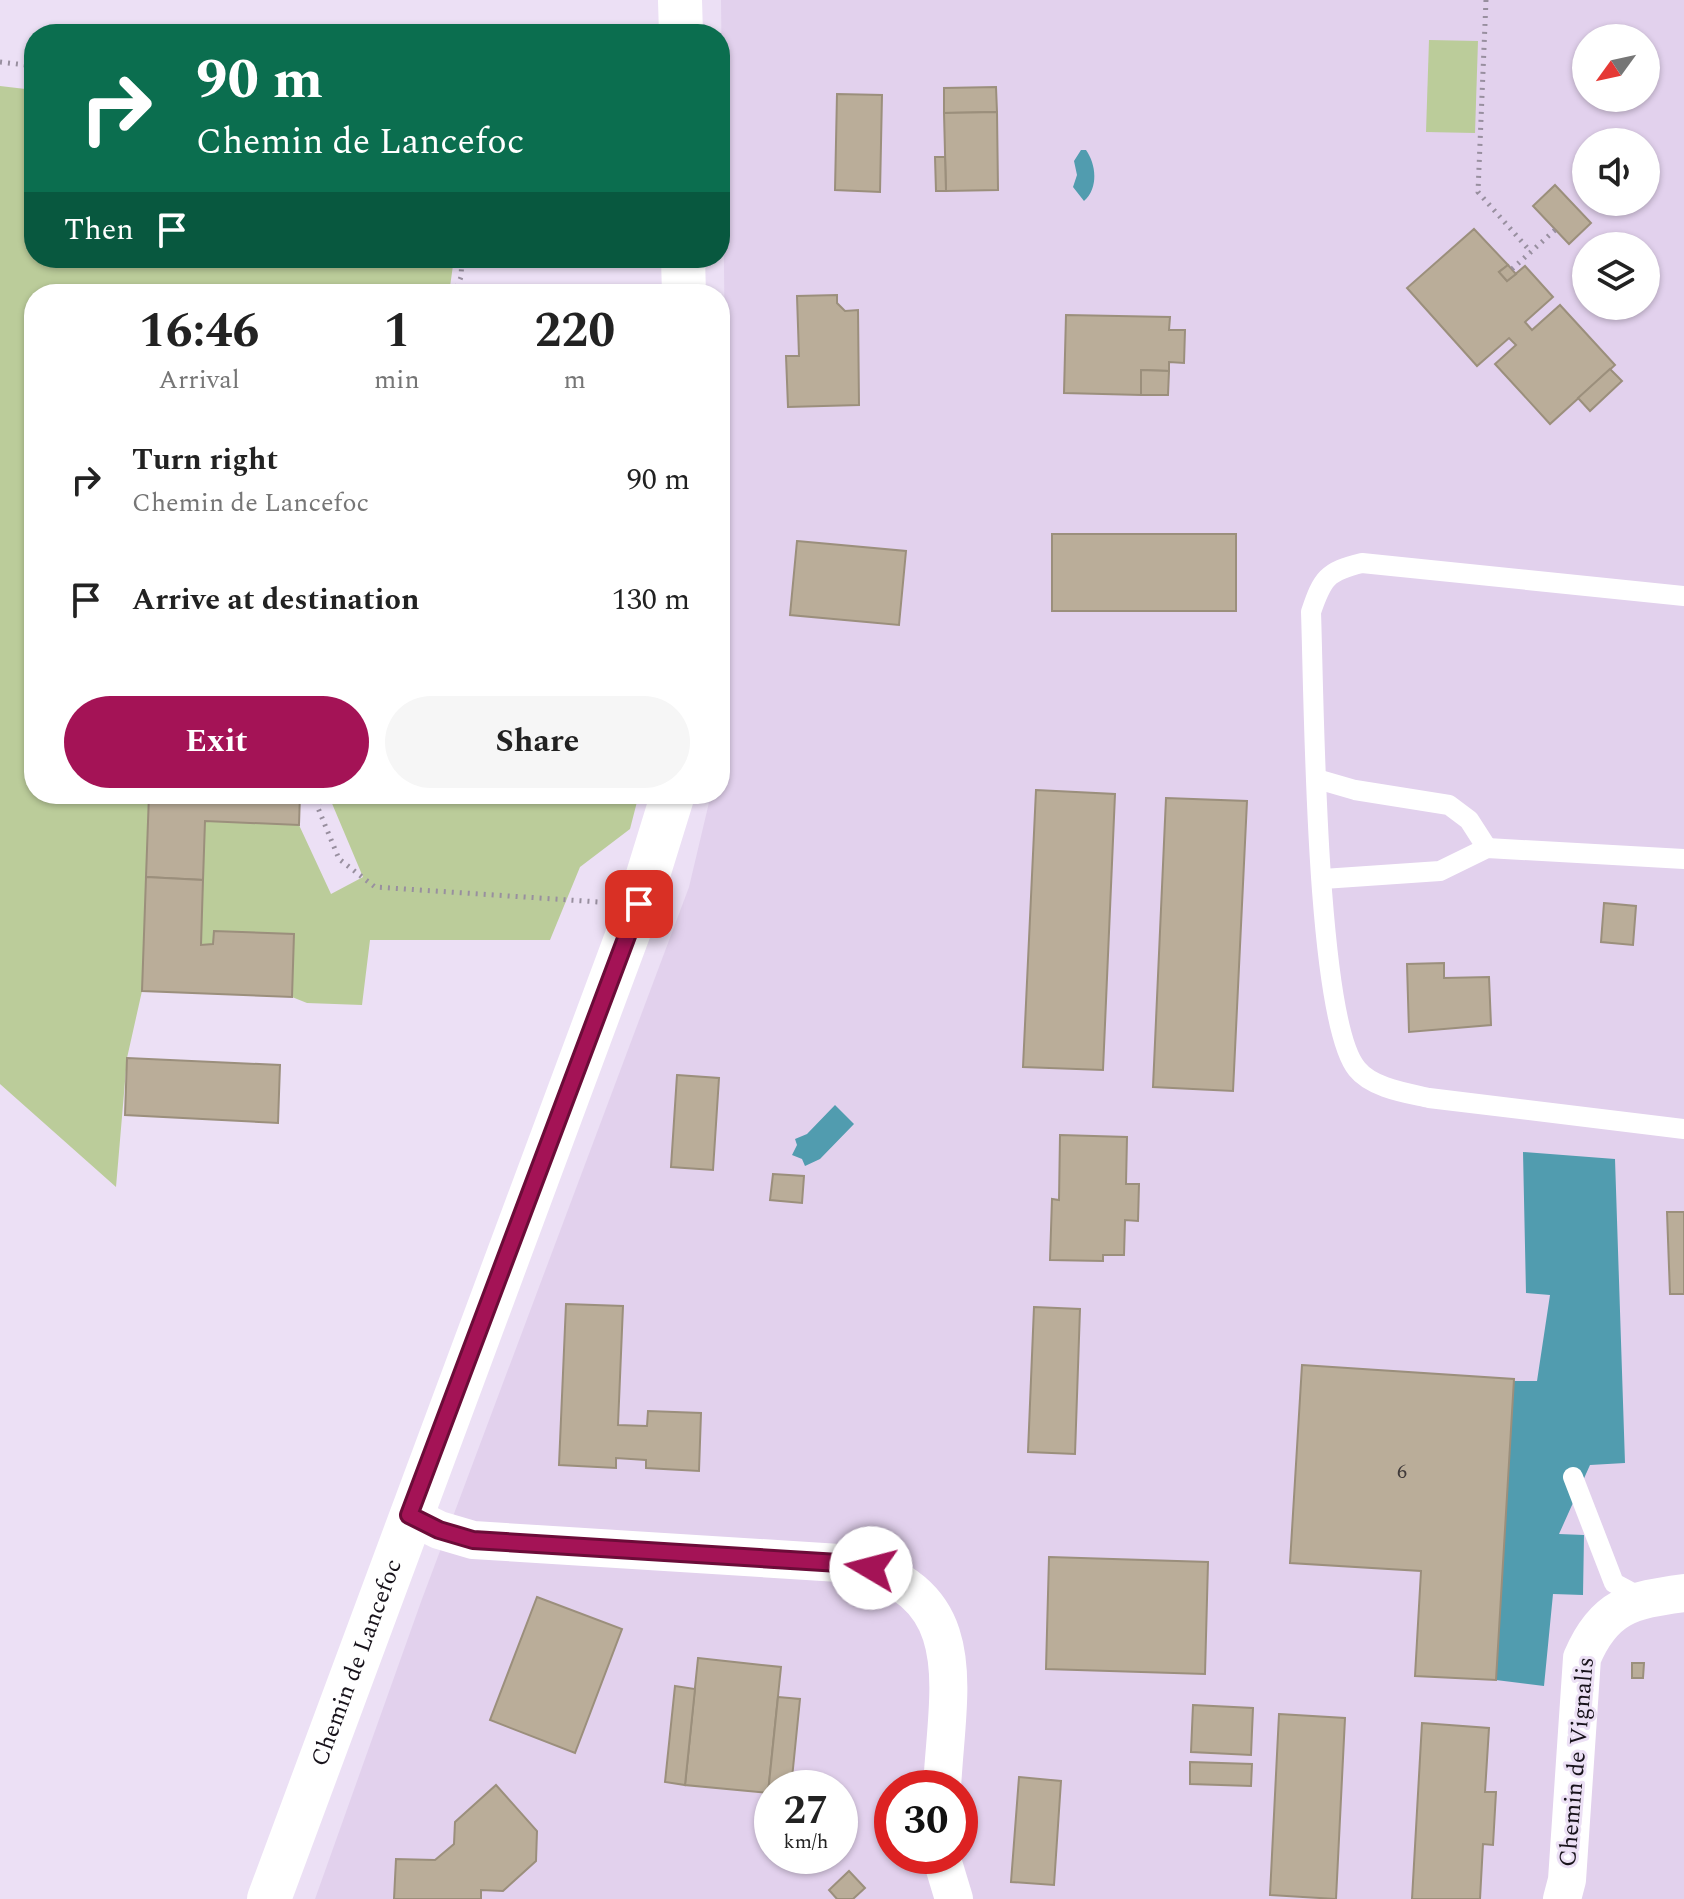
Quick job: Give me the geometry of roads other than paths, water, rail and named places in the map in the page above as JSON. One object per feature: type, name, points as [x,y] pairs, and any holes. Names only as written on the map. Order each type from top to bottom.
[{"type":"street","points":[[680,0],[681,24]]},
{"type":"street","name":"Chemin de Lancefoc","points":[[269,1899],[409,1515],[639,904],[670,804]]},
{"type":"street","points":[[409,1515],[439,1530],[473,1540],[855,1564],[888,1573],[911,1588],[931,1609],[945,1639],[948,1668],[943,1770]]},
{"type":"street","name":"Chemin de Vignalis","points":[[1562,1899],[1567,1880],[1582,1658],[1593,1633],[1615,1610],[1642,1598],[1684,1593]]},
{"type":"street","points":[[946,1874],[954,1899]]},
{"type":"lane","points":[[1684,596],[1362,563],[1336,569],[1319,587],[1311,612],[1323,879],[1335,1003],[1340,1033],[1357,1070],[1393,1090],[1429,1098],[1684,1129]]},
{"type":"lane","points":[[1317,779],[1355,790],[1449,805],[1469,820],[1487,848]]},
{"type":"lane","points":[[1323,879],[1440,871],[1487,848],[1684,859]]},
{"type":"lane","points":[[1573,1477],[1614,1583],[1642,1598]]},
{"type":"water","points":[[1081,150],[1086,150],[1094,169],[1092,190],[1084,201],[1073,187],[1077,175],[1074,161]]},
{"type":"water","points":[[835,1105],[854,1124],[820,1159],[805,1166],[802,1159],[792,1155],[797,1145],[795,1139],[807,1134]]},
{"type":"water","points":[[1523,1152],[1615,1159],[1625,1463],[1590,1465],[1559,1534],[1584,1535],[1583,1595],[1553,1594],[1544,1686],[1496,1680],[1514,1381],[1537,1381],[1550,1295],[1526,1293]]}]
